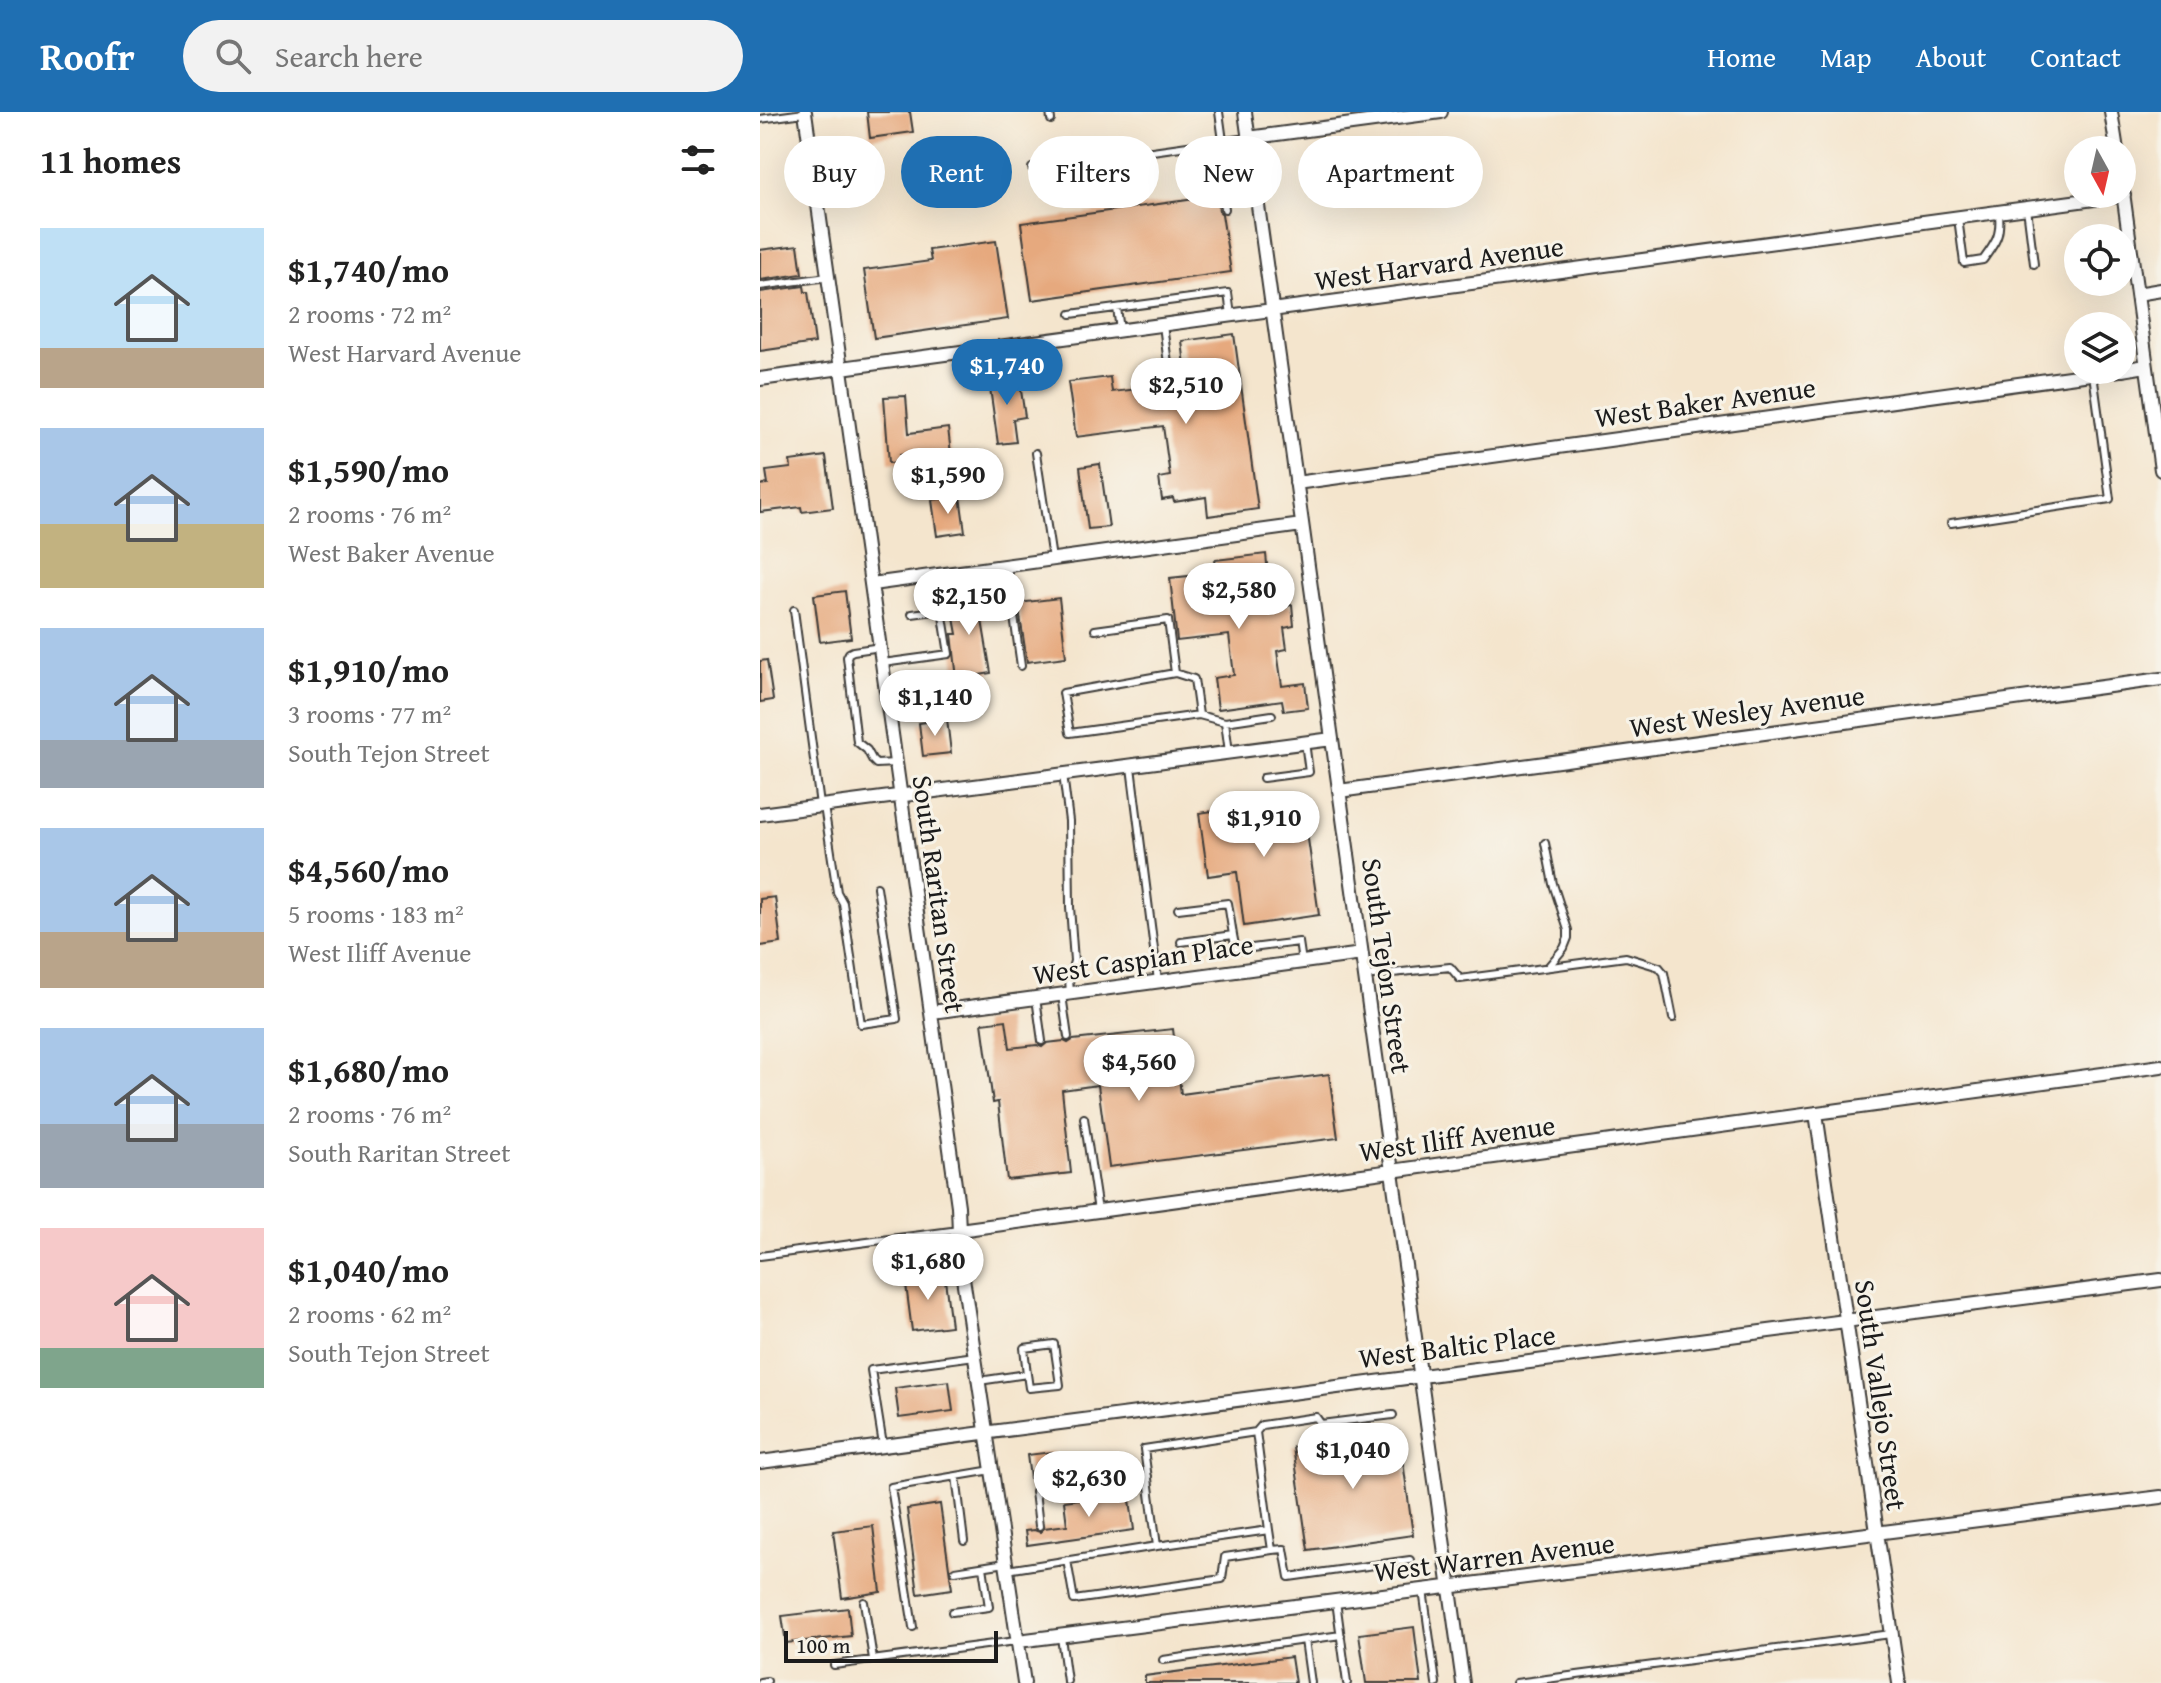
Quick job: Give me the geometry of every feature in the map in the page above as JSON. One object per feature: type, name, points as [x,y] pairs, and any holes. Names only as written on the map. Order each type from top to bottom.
[{"type":"street","name":"South Raritan Street","points":[[805,112],[932,1012],[958,1206],[960,1258],[1024,1683]]},
{"type":"street","name":"South Tejon Street","points":[[1245,112],[1248,136]]},
{"type":"street","points":[[1263,136],[1441,112]]},
{"type":"street","points":[[2111,112],[2115,136]]},
{"type":"street","name":"West Harvard Avenue","points":[[760,379],[1958,218],[2064,201]]},
{"type":"street","name":"South Tejon Street","points":[[1258,208],[1463,1683]]},
{"type":"street","points":[[2125,208],[2161,470]]},
{"type":"street","points":[[2137,294],[2161,290]]},
{"type":"street","name":"West Baker Avenue","points":[[2136,368],[2146,366]]},
{"type":"street","name":"West Baker Avenue","points":[[1296,483],[2064,378]]},
{"type":"street","points":[[872,584],[1302,525]]},
{"type":"street","name":"West Wesley Avenue","points":[[1339,791],[2161,679]]},
{"type":"street","points":[[760,814],[1332,739]]},
{"type":"street","name":"West Caspian Place","points":[[932,1012],[1362,954]]},
{"type":"street","name":"West Iliff Avenue","points":[[959,1230],[2161,1066]]},
{"type":"street","name":"South Vallejo Street","points":[[1816,1113],[1899,1683]]},
{"type":"street","name":"West Baltic Place","points":[[760,1462],[2161,1280]]},
{"type":"street","name":"West Warren Avenue","points":[[1018,1641],[2161,1497]]},
{"type":"lane","points":[[760,119],[805,112]]},
{"type":"lane","points":[[1219,112],[1220,136]]},
{"type":"lane","points":[[2027,208],[2034,264]]},
{"type":"lane","points":[[1958,218],[1964,263],[1983,260],[2000,230],[1999,212]]},
{"type":"lane","points":[[760,286],[829,277]]},
{"type":"lane","points":[[1071,314],[1228,293],[1231,315]]},
{"type":"lane","points":[[1117,308],[1120,330]]},
{"type":"lane","points":[[1163,325],[1171,387]]},
{"type":"lane","points":[[1951,523],[2110,499],[2094,384]]},
{"type":"lane","points":[[1036,453],[1052,559]]},
{"type":"lane","points":[[1007,566],[1021,666]]},
{"type":"lane","points":[[883,663],[949,654],[940,575]]},
{"type":"lane","points":[[794,610],[822,806],[837,892],[843,903],[861,1024],[897,1019],[877,887]]},
{"type":"lane","points":[[912,614],[942,610]]},
{"type":"lane","points":[[1095,630],[1168,620],[1175,673]]},
{"type":"lane","points":[[881,647],[853,651],[847,657],[857,742],[876,764],[897,763]]},
{"type":"lane","points":[[1199,715],[1194,679],[1175,673],[1063,693],[1070,733],[1199,715],[1225,722],[1272,715]]},
{"type":"lane","points":[[1225,722],[1229,752]]},
{"type":"lane","points":[[1263,778],[1309,772],[1305,742]]},
{"type":"lane","points":[[1131,765],[1158,981]]},
{"type":"lane","points":[[1063,774],[1069,821],[1074,961],[1066,994],[1068,1037]]},
{"type":"lane","points":[[1545,843],[1553,884],[1568,930],[1564,948],[1548,967]]},
{"type":"lane","points":[[1178,909],[1228,903],[1238,970]]},
{"type":"lane","points":[[1181,942],[1233,935]]},
{"type":"lane","points":[[1236,950],[1299,942],[1302,962]]},
{"type":"lane","points":[[1364,976],[1450,967],[1460,979],[1626,957],[1659,967],[1664,973],[1673,1018]]},
{"type":"lane","points":[[1036,998],[1042,1041]]},
{"type":"lane","points":[[1084,1118],[1098,1211]]},
{"type":"lane","name":"West Iliff Avenue","points":[[760,1256],[959,1230]]},
{"type":"lane","points":[[1054,1344],[1060,1385],[1029,1388],[1027,1374],[1024,1348],[1054,1344]]},
{"type":"lane","points":[[883,1445],[871,1370],[975,1356]]},
{"type":"lane","points":[[979,1381],[1027,1374]]},
{"type":"lane","points":[[1157,1546],[1144,1449],[1256,1432],[1262,1425],[1316,1417],[1321,1424],[1393,1415]]},
{"type":"lane","points":[[1256,1432],[1272,1550]]},
{"type":"lane","points":[[913,1627],[891,1487],[992,1470]]},
{"type":"lane","points":[[956,1476],[964,1541]]},
{"type":"lane","points":[[1039,1526],[1035,1491],[1148,1476]]},
{"type":"lane","points":[[955,1571],[1067,1560],[1269,1530]]},
{"type":"lane","points":[[1067,1560],[1074,1600],[1222,1579],[1225,1557],[1272,1550],[1284,1549],[1289,1577],[1410,1560]]},
{"type":"lane","points":[[952,1612],[989,1607],[983,1567]]},
{"type":"lane","points":[[1423,1590],[1436,1683]]},
{"type":"lane","points":[[1336,1601],[1347,1683]]},
{"type":"lane","points":[[864,1602],[873,1659]]},
{"type":"lane","points":[[1516,1683],[1891,1634]]},
{"type":"lane","points":[[1163,1660],[1341,1635]]},
{"type":"lane","points":[[1061,1636],[1067,1681]]},
{"type":"lane","points":[[1305,1640],[1311,1683]]},
{"type":"lane","name":"West Warren Avenue","points":[[834,1665],[1018,1641]]},
{"type":"building","points":[[867,112],[910,112],[913,132],[870,136]]},
{"type":"building","points":[[1175,202],[1175,208],[1219,208],[1231,272],[1032,300],[1021,223],[1130,208],[1159,208],[1159,204]]},
{"type":"building","points":[[996,241],[1008,319],[874,338],[864,270],[931,261],[929,250]]},
{"type":"building","points":[[798,245],[802,274],[760,280],[760,250]]},
{"type":"building","points":[[804,286],[805,292],[808,292],[815,343],[760,351],[760,292]]},
{"type":"building","points":[[1234,334],[1258,509],[1208,516],[1206,497],[1174,502],[1173,498],[1162,500],[1159,478],[1170,476],[1163,426],[1076,437],[1068,382],[1110,377],[1112,392],[1148,388],[1150,403],[1189,398],[1182,341]]},
{"type":"building","points":[[1019,377],[1025,417],[1013,419],[1016,442],[998,444],[989,381]]},
{"type":"building","points":[[906,396],[909,433],[948,428],[951,454],[924,457],[923,453],[900,455],[901,462],[889,463],[884,397]]},
{"type":"building","points":[[826,456],[833,508],[802,512],[801,507],[760,512],[760,485],[768,484],[766,471],[791,468],[790,461]]},
{"type":"building","points":[[1100,464],[1109,527],[1088,529],[1080,467]]},
{"type":"building","points":[[960,496],[965,532],[937,536],[932,500]]},
{"type":"building","points":[[1266,554],[1269,585],[1253,587],[1256,610],[1292,605],[1294,626],[1284,628],[1287,649],[1277,651],[1282,686],[1305,683],[1308,708],[1284,711],[1282,700],[1218,709],[1214,678],[1234,675],[1229,635],[1177,641],[1170,578],[1217,573],[1215,560]]},
{"type":"building","points":[[845,591],[851,638],[820,642],[814,595]]},
{"type":"building","points":[[977,591],[991,673],[957,679],[952,634],[957,634],[950,596]]},
{"type":"building","points":[[1059,598],[1066,657],[1027,662],[1018,603]]},
{"type":"building","points":[[767,660],[773,700],[760,702],[760,661]]},
{"type":"building","points":[[947,719],[951,753],[923,756],[919,723]]},
{"type":"building","points":[[1302,798],[1319,915],[1244,926],[1237,872],[1208,876],[1199,813]]},
{"type":"building","points":[[775,897],[781,943],[760,946],[760,899]]},
{"type":"building","points":[[1006,1020],[1010,1048],[1042,1047],[1047,1043],[1173,1029],[1181,1094],[1329,1074],[1338,1138],[1109,1167],[1098,1085],[1062,1090],[1071,1173],[1007,1180],[998,1102],[993,1103],[982,1023]]},
{"type":"building","points":[[944,1272],[951,1326],[912,1331],[905,1277]]},
{"type":"building","points":[[949,1381],[953,1411],[899,1418],[895,1388]]},
{"type":"building","points":[[1399,1432],[1413,1535],[1308,1550],[1293,1447]]},
{"type":"building","points":[[1052,1452],[1055,1476],[1030,1478],[1027,1455]]},
{"type":"building","points":[[1129,1492],[1134,1530],[1027,1545],[1025,1531],[1040,1532],[1044,1528],[1067,1525],[1064,1501]]},
{"type":"building","points":[[940,1504],[952,1589],[918,1594],[907,1509]]},
{"type":"building","points":[[873,1526],[881,1592],[842,1598],[833,1531]]},
{"type":"building","points":[[848,1608],[851,1636],[786,1643],[782,1616]]},
{"type":"building","points":[[1414,1627],[1421,1683],[1366,1683],[1359,1634]]},
{"type":"building","points":[[1291,1657],[1295,1683],[1145,1683],[1145,1676]]}]
